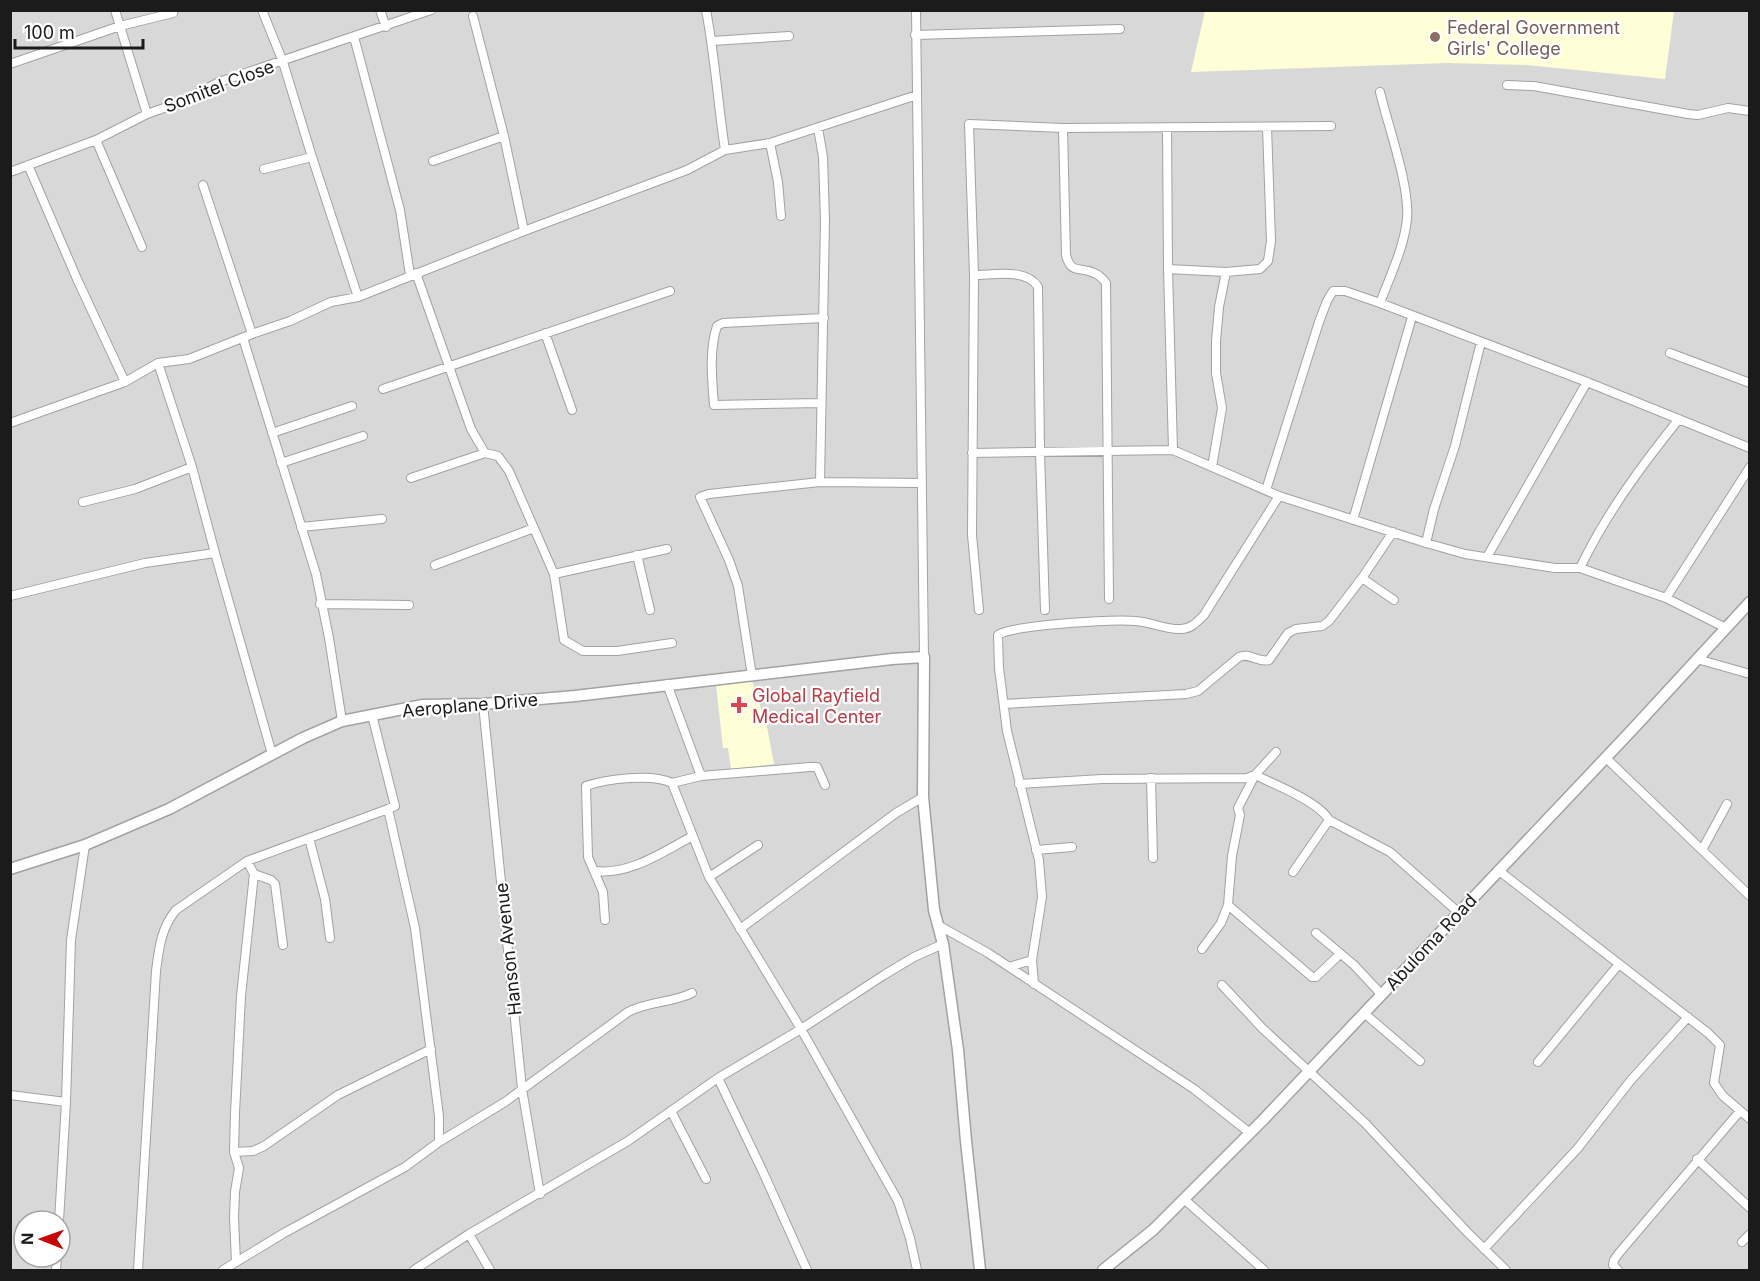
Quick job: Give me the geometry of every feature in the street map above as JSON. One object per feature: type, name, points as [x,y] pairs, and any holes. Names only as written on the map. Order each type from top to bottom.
[{"type":"street","points":[[115,10],[147,114]]},
{"type":"street","points":[[10,64],[120,26],[173,13],[172,10]]},
{"type":"street","points":[[262,10],[283,62],[358,297]]},
{"type":"street","points":[[380,10],[386,27]]},
{"type":"street","name":"Somitel Close","points":[[10,172],[96,140],[147,114],[181,102],[219,82],[431,10]]},
{"type":"street","points":[[706,10],[725,150]]},
{"type":"street","points":[[916,10],[924,657],[922,797],[934,910],[943,944],[958,1050],[980,1270]]},
{"type":"street","points":[[473,16],[504,136],[524,231]]},
{"type":"street","points":[[915,35],[1120,29]]},
{"type":"street","points":[[712,41],[789,36]]},
{"type":"street","points":[[354,37],[400,210],[413,274],[471,429],[484,453]]},
{"type":"street","points":[[1507,84],[1534,86],[1688,114],[1698,115],[1728,108],[1749,111]]},
{"type":"street","points":[[1380,92],[1405,189],[1407,218],[1400,248],[1380,303]]},
{"type":"street","points":[[10,423],[124,382],[158,363],[189,358],[290,321],[331,302],[358,297],[687,170],[725,150],[770,143],[917,95]]},
{"type":"street","points":[[979,610],[972,535],[974,275],[969,124],[1063,128],[1331,126]]},
{"type":"street","points":[[1168,269],[1226,272],[1260,270],[1268,261],[1271,241],[1267,127]]},
{"type":"street","points":[[818,128],[825,190],[820,482]]},
{"type":"street","points":[[1063,128],[1066,255],[1069,264],[1075,269],[1098,274],[1106,284],[1108,600]]},
{"type":"street","points":[[1167,128],[1173,450]]},
{"type":"street","points":[[433,161],[504,136]]},
{"type":"street","points":[[96,140],[142,247]]},
{"type":"street","points":[[770,143],[778,182],[781,216]]},
{"type":"street","points":[[264,169],[312,157]]},
{"type":"street","points":[[28,165],[124,382]]},
{"type":"street","points":[[203,185],[252,334]]},
{"type":"street","points":[[1212,467],[1222,408],[1216,373],[1216,341],[1226,272]]},
{"type":"street","points":[[974,275],[1021,275],[1034,280],[1038,287],[1045,610]]},
{"type":"street","points":[[383,389],[670,291]]},
{"type":"street","points":[[1266,490],[1327,301],[1333,291],[1345,291],[1380,303],[1587,382],[1749,448]]},
{"type":"street","points":[[1353,520],[1412,316]]},
{"type":"street","points":[[820,403],[714,405],[712,371],[717,326],[723,323],[824,318]]},
{"type":"street","points":[[545,333],[572,410]]},
{"type":"street","points":[[243,338],[316,574],[342,721]]},
{"type":"street","points":[[1426,543],[1434,509],[1455,446],[1481,342]]},
{"type":"street","points":[[1670,353],[1749,383]]},
{"type":"street","points":[[158,363],[192,467],[214,553],[272,754]]},
{"type":"street","points":[[1487,557],[1587,382]]},
{"type":"street","points":[[272,433],[352,406]]},
{"type":"street","points":[[1580,568],[1622,494],[1679,419]]},
{"type":"street","points":[[281,463],[363,436]]},
{"type":"street","points":[[972,453],[1173,450],[1278,496],[1426,543],[1465,554],[1555,568],[1580,568],[1666,598],[1726,628]]},
{"type":"street","points":[[411,478],[484,453],[498,456],[509,471],[554,574],[564,640],[583,651],[617,651],[672,643]]},
{"type":"street","points":[[83,502],[135,489],[192,467]]},
{"type":"street","points":[[1666,598],[1749,467]]},
{"type":"street","points":[[752,676],[738,586],[729,560],[700,497],[709,494],[820,482],[922,483]]},
{"type":"street","points":[[1034,984],[1032,960],[1042,897],[1041,877],[1007,731],[998,635],[1022,628],[1100,622],[1136,621],[1183,630],[1194,626],[1204,615],[1278,496]]},
{"type":"street","points":[[301,527],[382,519]]},
{"type":"street","points":[[435,565],[534,528]]},
{"type":"street","points":[[1004,704],[1186,694],[1198,691],[1239,657],[1244,655],[1258,660],[1269,660],[1288,633],[1296,629],[1322,626],[1329,621],[1393,532]]},
{"type":"street","points":[[554,574],[667,549]]},
{"type":"street","points":[[10,596],[145,563],[214,553]]},
{"type":"street","points":[[637,555],[650,610]]},
{"type":"street","points":[[1362,578],[1394,600]]},
{"type":"street","name":"Abuloma Road","points":[[1103,1270],[1153,1230],[1185,1200],[1309,1072],[1606,758],[1749,602]]},
{"type":"street","points":[[320,604],[409,605]]},
{"type":"street","name":"Aeroplane Drive","points":[[10,869],[85,845],[169,809],[303,738],[342,721],[423,705],[483,704],[575,696],[666,684],[924,657]]},
{"type":"street","points":[[1697,659],[1749,674]]},
{"type":"street","points":[[666,684],[700,776]]},
{"type":"street","name":"Hanson Avenue","points":[[483,704],[522,1089],[540,1194]]},
{"type":"street","points":[[138,1270],[152,1020],[159,942],[167,921],[176,910],[247,861],[395,806],[372,715]]},
{"type":"street","points":[[1202,949],[1221,923],[1228,905],[1232,856],[1240,815],[1238,808],[1255,775],[1276,752]]},
{"type":"street","points":[[1606,758],[1749,896]]},
{"type":"street","points":[[672,783],[700,776],[817,767],[825,785]]},
{"type":"street","points":[[1019,784],[1102,779],[1255,775],[1296,794],[1326,814],[1329,820],[1389,852],[1458,912]]},
{"type":"street","points":[[1151,778],[1153,858]]},
{"type":"street","points":[[605,920],[603,892],[588,857],[586,786],[601,781],[665,779],[672,783],[709,877],[801,1029],[898,1201],[917,1270]]},
{"type":"street","points":[[740,929],[903,808],[922,797]]},
{"type":"street","points":[[1702,850],[1727,804]]},
{"type":"street","points":[[388,809],[415,928],[439,1116],[439,1142]]},
{"type":"street","points":[[1293,872],[1329,820]]},
{"type":"street","points":[[595,870],[610,872],[635,866],[693,836]]},
{"type":"street","points":[[309,838],[325,899],[330,938]]},
{"type":"street","points":[[60,1209],[66,1102],[71,940],[85,845]]},
{"type":"street","points":[[709,877],[758,845]]},
{"type":"street","points":[[1036,850],[1072,847]]},
{"type":"street","points":[[236,1262],[234,1218],[239,1168],[234,1152],[242,996],[254,874],[247,861]]},
{"type":"street","points":[[1498,870],[1688,1017],[1720,1045],[1714,1083],[1723,1096],[1749,1119]]},
{"type":"street","points":[[254,874],[271,880],[274,884],[283,945]]},
{"type":"street","points":[[1228,905],[1312,977],[1316,977],[1340,954]]},
{"type":"street","points":[[938,925],[988,953],[1194,1089],[1250,1133]]},
{"type":"street","points":[[1316,933],[1382,995]]},
{"type":"street","points":[[418,1270],[470,1234],[628,1141],[718,1078],[801,1029],[914,957],[943,944]]},
{"type":"street","points":[[1009,968],[1032,960]]},
{"type":"street","points":[[1538,1062],[1619,964]]},
{"type":"street","points":[[1222,985],[1262,1028],[1365,1123],[1506,1270]]},
{"type":"street","points":[[223,1270],[284,1233],[405,1167],[439,1142],[522,1089],[628,1012],[642,1006],[682,998],[692,993]]},
{"type":"street","points":[[1364,1014],[1420,1061]]},
{"type":"street","points":[[1484,1249],[1578,1148],[1631,1080],[1688,1017]]},
{"type":"street","points":[[234,1152],[253,1151],[264,1146],[338,1095],[431,1049]]},
{"type":"street","points":[[718,1078],[807,1270]]},
{"type":"street","points":[[10,1095],[66,1102]]},
{"type":"street","points":[[671,1111],[706,1179]]},
{"type":"street","points":[[1618,1270],[1613,1265],[1619,1252],[1740,1111]]},
{"type":"street","points":[[1698,1159],[1749,1208]]},
{"type":"street","points":[[1185,1200],[1264,1270]]},
{"type":"street","points":[[470,1234],[490,1270]]},
{"type":"street","points":[[1742,1242],[1749,1234]]},
{"type":"shaded area","name":"Federal Government Girls' College","points":[[1205,10],[1674,11],[1665,79],[1527,65],[1447,63],[1191,72]]},
{"type":"shaded area","points":[[10,11],[1749,11],[1749,1270],[11,1270]]},
{"type":"shaded area","name":"Global Rayfield Medical Center","points":[[751,678],[767,727],[774,764],[731,769],[728,748],[723,748],[716,684]]},
{"type":"place","name":"Federal Government Girls' College","points":[[1435,37]]},
{"type":"place","name":"Global Rayfield Medical Center","points":[[739,705]]}]
